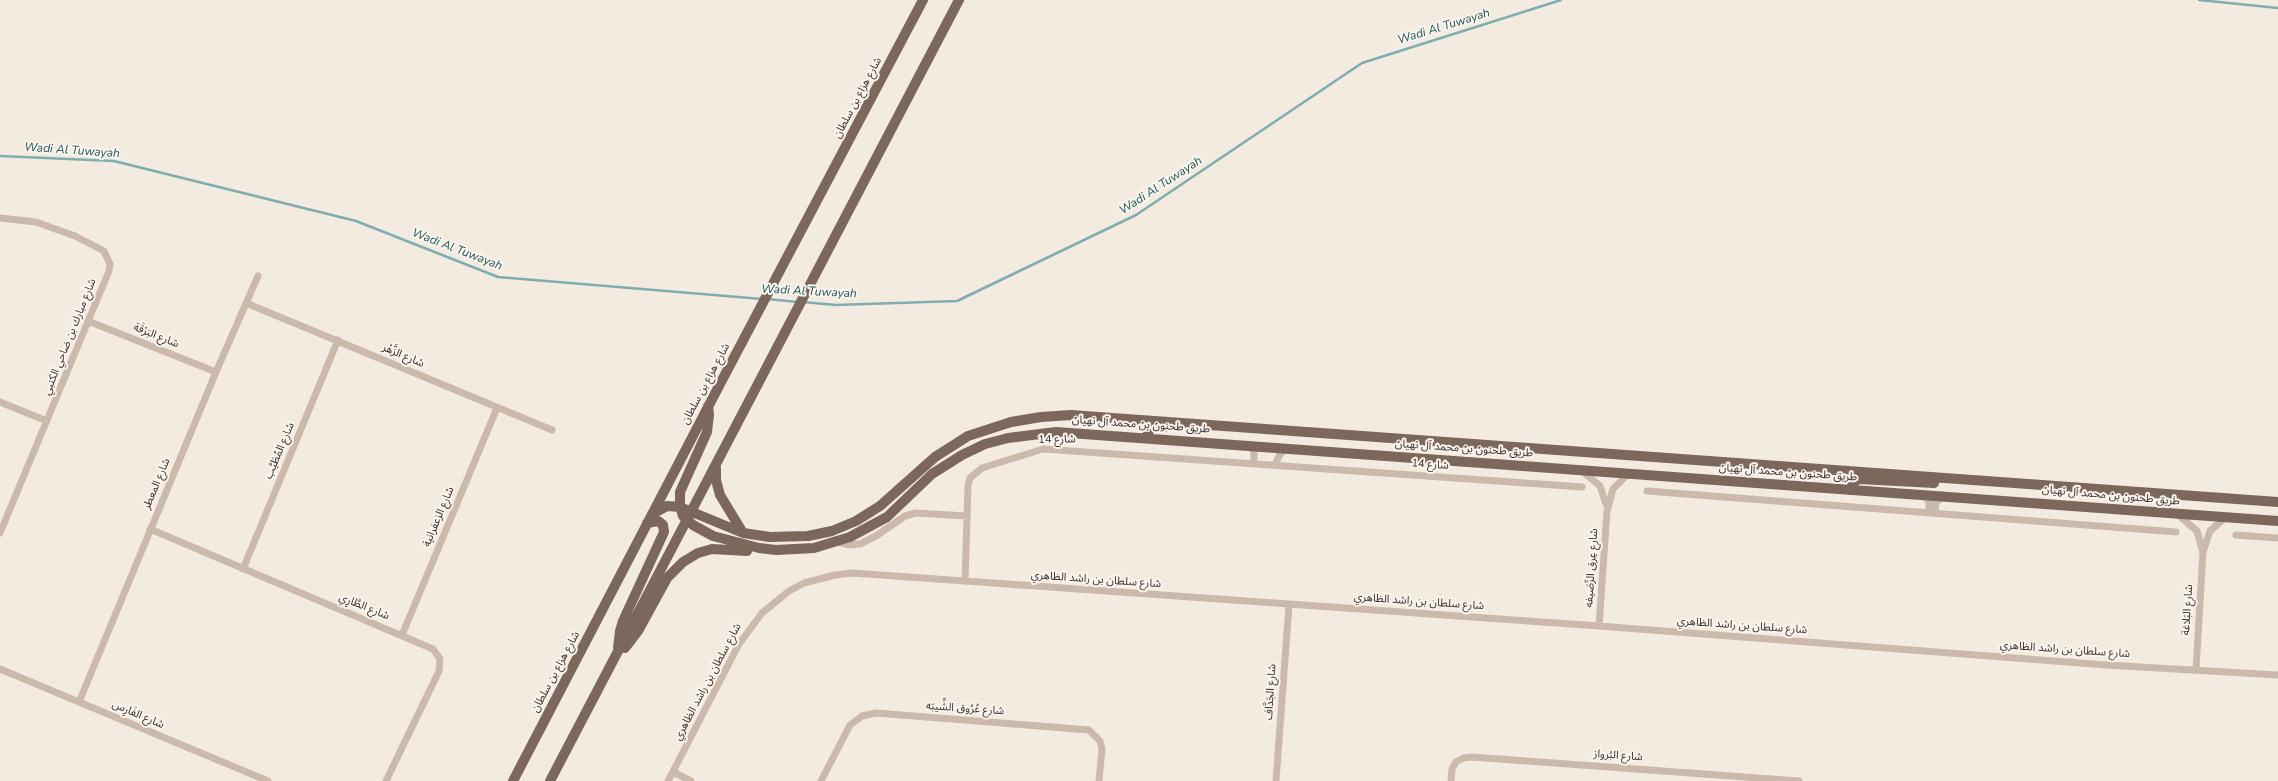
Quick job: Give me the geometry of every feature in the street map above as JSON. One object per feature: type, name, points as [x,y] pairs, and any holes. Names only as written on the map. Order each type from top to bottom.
[{"type":"main road","name":"شارع هزاع بن سلطان","points":[[513,781],[708,406],[923,0]]},
{"type":"main road","points":[[550,781],[959,0]]},
{"type":"main road","points":[[680,506],[682,487],[707,432],[709,424],[708,406]]},
{"type":"main road","name":"طريق طحنون بن محمد آل نهيان","points":[[690,516],[743,533],[770,537],[795,537],[820,534],[844,528],[880,506],[925,465],[951,446],[981,431],[1011,422],[1041,417],[1071,415],[2278,502]]},
{"type":"main road","points":[[1147,437],[1150,429],[1157,426],[1217,430],[1249,427]]},
{"type":"main road","name":"طريق طحنون بن محمد آل نهيان","points":[[690,516],[713,536],[728,540],[759,548],[789,550],[814,548],[837,542],[875,525],[897,509],[941,467],[962,455],[985,444],[1020,436],[1050,432],[1147,437],[2278,521]]},
{"type":"main road","points":[[717,464],[717,487],[743,533]]},
{"type":"main road","points":[[1850,490],[1854,482],[1859,479],[1934,483],[1960,478]]},
{"type":"main road","points":[[618,652],[620,631],[623,621],[664,532],[661,523],[650,518],[667,506],[680,506],[690,516]]},
{"type":"main road","points":[[618,652],[634,638],[667,578],[689,558],[712,549],[768,553],[789,550]]},
{"type":"street","name":"شارع مبارك بن ضاحي الكتبي","points":[[0,218],[36,222],[75,236],[104,251],[108,256],[109,271],[0,533]]},
{"type":"street","name":"شارع المعطر","points":[[79,702],[150,529],[258,276]]},
{"type":"street","name":"شارع الزَّهْر","points":[[246,303],[552,430]]},
{"type":"street","name":"شارع البَرْقَة","points":[[88,321],[216,372]]},
{"type":"street","name":"شارع المُطَيَّب","points":[[243,569],[338,340]]},
{"type":"street","points":[[0,402],[47,421]]},
{"type":"street","name":"شارع الزعفرانية","points":[[402,635],[497,408]]},
{"type":"street","points":[[1250,445],[1254,453],[1254,463]]},
{"type":"street","points":[[1275,465],[1279,456],[1286,448]]},
{"type":"street","name":"شارع 14","points":[[965,581],[969,482],[975,472],[1036,450],[1050,449],[1582,487]]},
{"type":"street","name":"شارع عِرق الرِّصَيفه","points":[[1580,470],[1600,486],[1606,497],[1607,511],[1599,626]]},
{"type":"street","name":"شارع عِرق الرِّصَيفه","points":[[1607,511],[1613,490],[1629,473]]},
{"type":"street","points":[[1647,491],[2176,532]]},
{"type":"street","points":[[1923,494],[1929,502],[1932,512]]},
{"type":"street","points":[[1932,512],[1936,503],[1943,495]]},
{"type":"street","points":[[837,542],[850,545],[860,544],[876,536],[905,516],[916,513],[967,516]]},
{"type":"street","name":"شارع البَلاغة","points":[[2177,514],[2197,531],[2203,552]]},
{"type":"street","name":"شارع البَلاغة","points":[[2196,669],[2203,552],[2210,531],[2226,517]]},
{"type":"street","name":"شارع الطَّارِي","points":[[150,529],[402,635],[433,649],[438,654],[441,665],[386,781]]},
{"type":"street","points":[[2236,535],[2278,538]]},
{"type":"street","name":"شارع سلطان بن راشد الظاهري","points":[[668,781],[749,628],[774,601],[789,591],[818,578],[852,573],[1599,626],[2106,665],[2196,669],[2278,676]]},
{"type":"street","name":"شارع الجَدَّاف","points":[[1276,781],[1289,605]]},
{"type":"street","name":"شارع الفَارِس","points":[[0,669],[268,781]]},
{"type":"street","name":"شارع عُرُوق الشِّيبَه","points":[[821,781],[850,725],[862,716],[876,713],[1089,730],[1100,742],[1102,749],[1099,781]]},
{"type":"street","name":"شارع البُرواز","points":[[1451,781],[1452,769],[1456,762],[1463,758],[1472,756],[1799,781]]},
{"type":"street","points":[[673,772],[691,781]]},
{"type":"waterway","name":"Wadi Al Tuwayah","points":[[803,302],[836,305],[957,301],[1136,215],[1362,63],[1561,0]]},
{"type":"waterway","name":"Wadi Al Tuwayah","points":[[2199,0],[2278,8]]},
{"type":"waterway","name":"Wadi Al Tuwayah","points":[[0,156],[114,161],[356,221],[498,277],[762,299]]},
{"type":"waterway","name":"Wadi Al Tuwayah","points":[[767,299],[798,302]]}]
